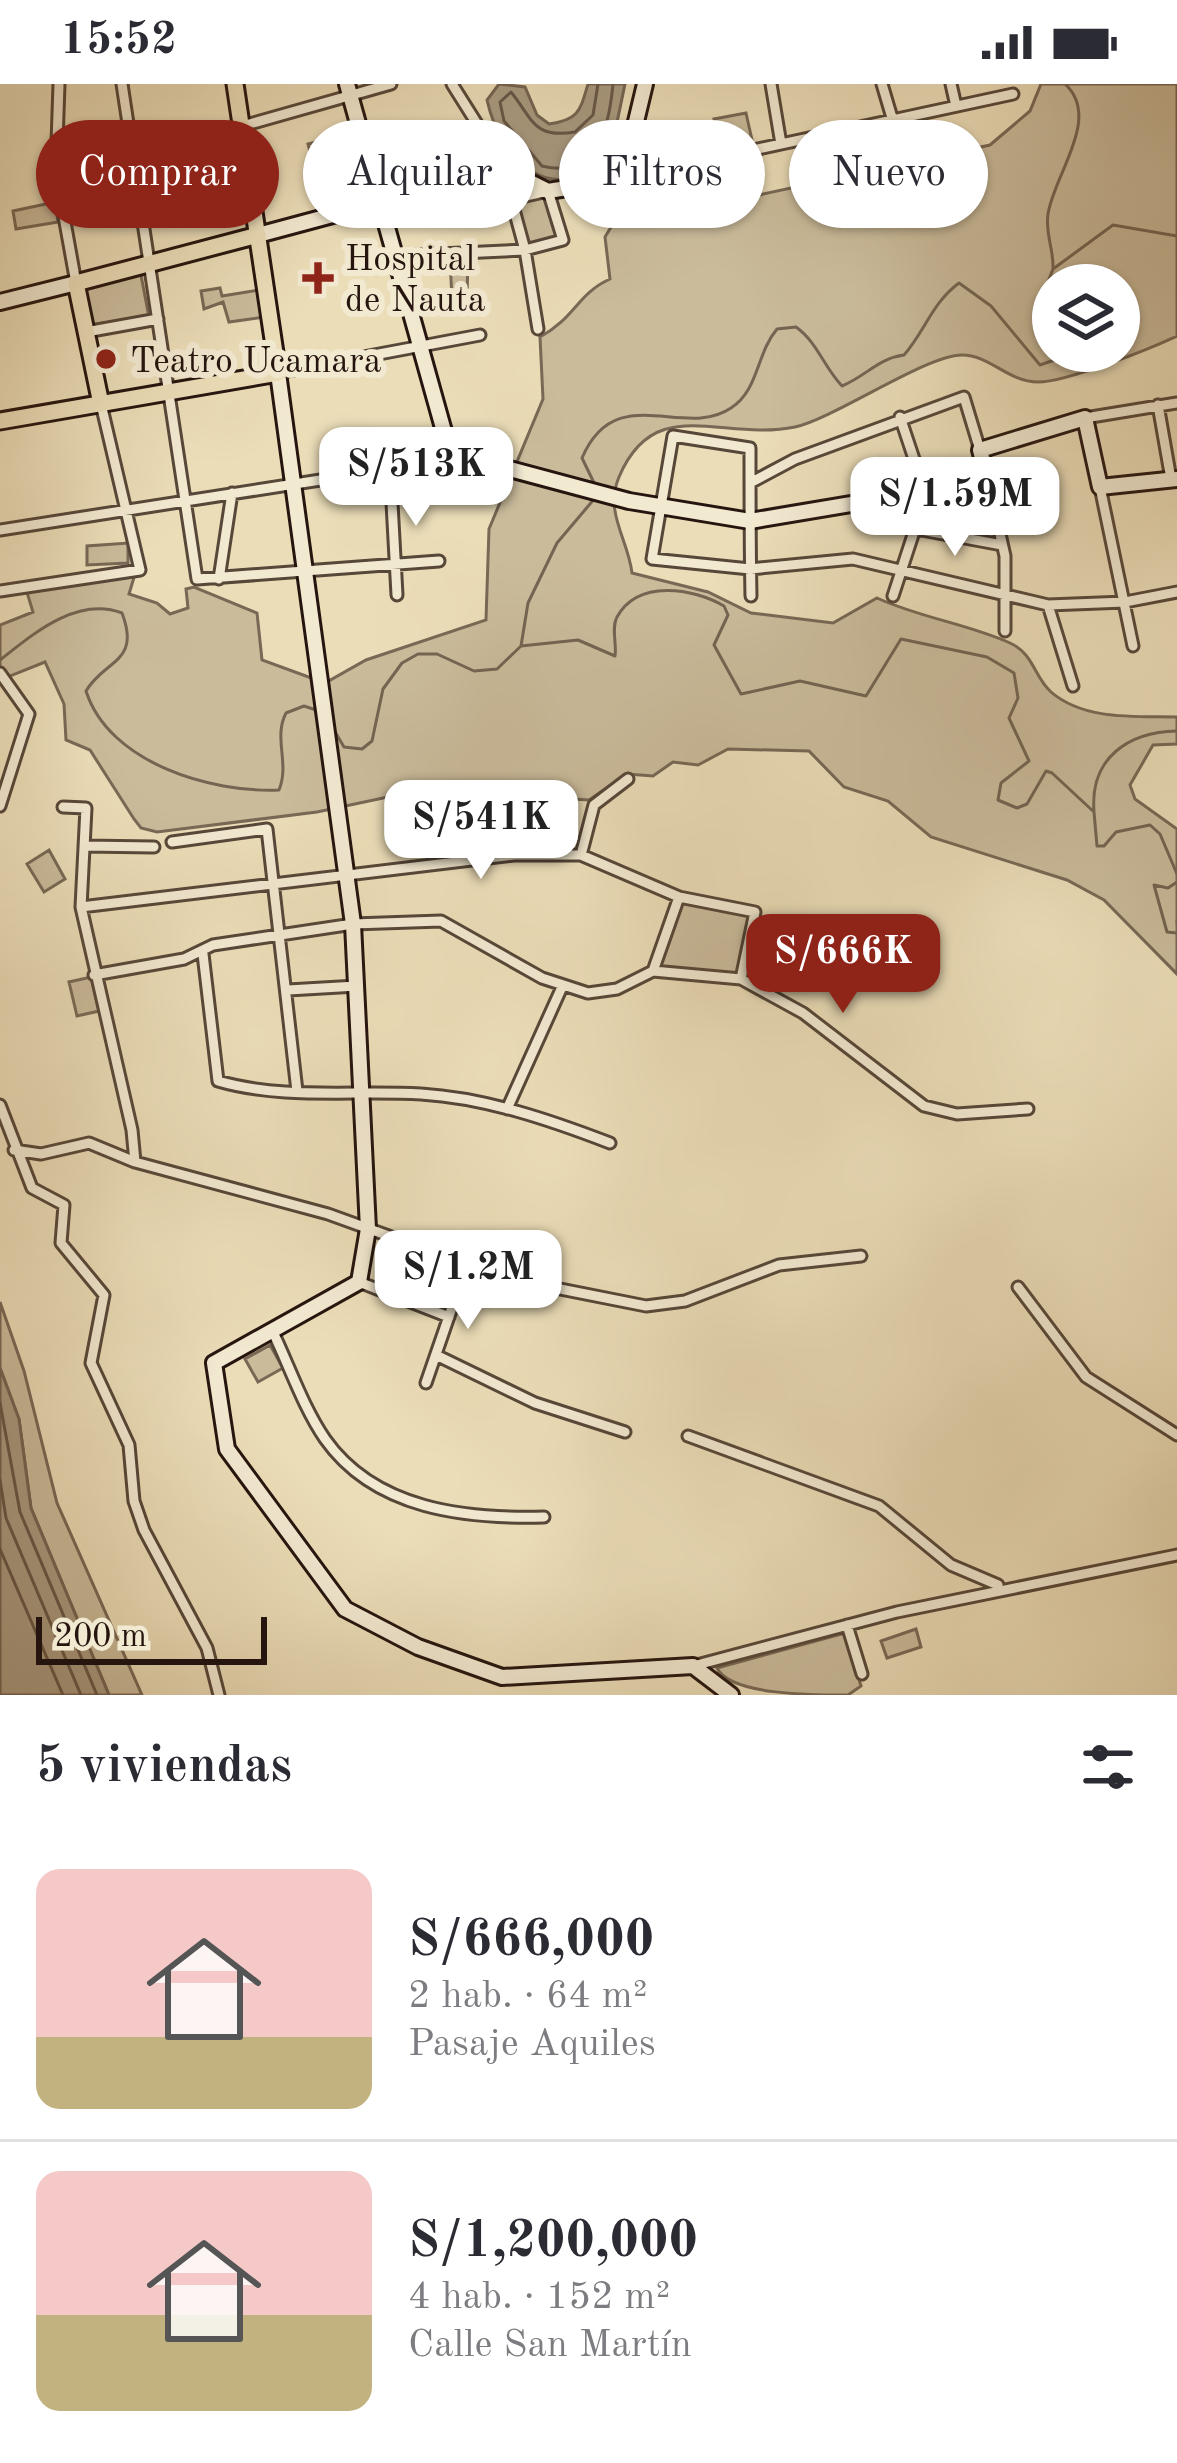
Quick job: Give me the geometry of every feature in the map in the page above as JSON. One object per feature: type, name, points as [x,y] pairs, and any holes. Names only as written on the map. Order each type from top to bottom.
[{"type":"main road","points":[[235,84],[239,120]]},
{"type":"main road","points":[[0,421],[278,373],[257,228]]},
{"type":"main road","points":[[101,404],[76,283],[258,235]]},
{"type":"street","points":[[58,120],[59,84]]},
{"type":"street","points":[[122,84],[127,120]]},
{"type":"street","points":[[261,120],[349,90],[391,84]]},
{"type":"street","points":[[452,84],[473,120]]},
{"type":"street","points":[[636,120],[645,84]]},
{"type":"street","points":[[771,84],[781,144]]},
{"type":"street","points":[[882,84],[893,120],[1013,94]]},
{"type":"street","points":[[951,84],[956,106]]},
{"type":"street","points":[[349,90],[357,120]]},
{"type":"street","points":[[765,147],[789,142]]},
{"type":"street","points":[[396,256],[525,250],[563,240],[548,191],[535,185]]},
{"type":"street","points":[[535,194],[559,189]]},
{"type":"street","points":[[258,235],[303,223]]},
{"type":"street","points":[[0,302],[76,283],[66,228]]},
{"type":"street","points":[[142,228],[197,580],[439,561]]},
{"type":"street","points":[[388,228],[450,453],[629,501],[750,521],[988,481]]},
{"type":"street","points":[[518,228],[538,329]]},
{"type":"street","points":[[86,332],[158,320]]},
{"type":"street","points":[[359,1282],[368,1229],[353,924],[278,373],[481,335]]},
{"type":"street","points":[[750,483],[795,459],[964,397],[1002,545],[1004,631]]},
{"type":"street","points":[[980,450],[1085,418],[1177,403]]},
{"type":"street","points":[[0,591],[140,570],[101,404]]},
{"type":"street","points":[[1100,487],[1174,479],[1158,405]]},
{"type":"street","points":[[893,596],[926,495],[900,417]]},
{"type":"street","points":[[1085,418],[1133,646]]},
{"type":"street","points":[[751,596],[750,569],[750,448],[673,436],[652,559],[750,569],[853,559],[904,567],[1003,598],[1048,605],[1125,602],[1177,592]]},
{"type":"street","points":[[0,530],[442,461]]},
{"type":"street","points":[[390,466],[398,595]]},
{"type":"street","points":[[219,579],[232,493]]},
{"type":"street","points":[[916,529],[1002,545]]},
{"type":"street","points":[[1048,605],[1073,686]]},
{"type":"street","points":[[0,673],[29,714],[0,806]]},
{"type":"street","points":[[581,854],[594,805],[628,779]]},
{"type":"street","points":[[63,807],[86,808],[81,907],[132,1130],[134,1162]]},
{"type":"street","points":[[172,842],[267,829],[283,935],[297,1091]]},
{"type":"street","points":[[84,846],[154,847]]},
{"type":"street","points":[[81,907],[514,855],[581,854],[679,898],[755,912],[741,980]]},
{"type":"street","points":[[652,971],[679,898]]},
{"type":"street","points":[[94,975],[202,956],[213,945],[353,924],[441,921],[562,987],[602,992],[652,971],[741,980],[802,1012],[924,1106],[957,1114],[1028,1109]]},
{"type":"street","points":[[202,956],[212,1002],[218,1081],[258,1091],[428,1094],[507,1109],[610,1143]]},
{"type":"street","points":[[288,990],[357,986]]},
{"type":"street","points":[[507,1109],[562,987]]},
{"type":"street","points":[[0,1105],[32,1187],[64,1205],[61,1243],[104,1294],[92,1363],[129,1445],[134,1502],[144,1530],[207,1648],[219,1695]]},
{"type":"street","points":[[14,1150],[41,1154],[89,1143],[134,1162],[294,1203],[466,1267],[662,1306],[778,1264],[861,1256]]},
{"type":"street","points":[[426,1383],[466,1267]]},
{"type":"street","points":[[359,1282],[449,1317]]},
{"type":"street","points":[[359,1282],[214,1365],[227,1450],[345,1609],[418,1647],[502,1677],[693,1666],[1009,1586],[1177,1555]]},
{"type":"street","points":[[1018,1287],[1086,1377],[1177,1435]]},
{"type":"street","points":[[272,1330],[326,1441],[358,1471],[437,1510],[474,1519],[544,1516]]},
{"type":"street","points":[[436,1355],[535,1403],[625,1432]]},
{"type":"street","points":[[688,1436],[879,1506],[963,1573],[1009,1586]]},
{"type":"street","points":[[847,1625],[862,1674]]},
{"type":"street","points":[[693,1666],[731,1695]]},
{"type":"shaded area","points":[[1041,84],[1177,84],[1177,336],[1140,351],[1140,264],[1032,264],[1032,372],[1083,372],[1051,381],[1027,381],[962,355],[926,365],[795,427],[671,428],[651,435],[634,451],[615,490],[615,514],[632,573],[708,592],[751,613],[833,623],[877,598],[1010,643],[1024,653],[1051,692],[1079,708],[1111,715],[1177,717],[1177,744],[1153,745],[1130,785],[1135,799],[1177,829],[1177,974],[1104,900],[1067,880],[931,837],[888,801],[844,787],[809,751],[728,749],[698,765],[673,762],[653,776],[627,774],[589,800],[421,790],[317,812],[157,832],[141,828],[90,750],[66,740],[64,704],[45,662],[0,680],[0,625],[33,612],[26,589],[135,574],[129,594],[157,603],[170,614],[188,608],[186,589],[194,587],[257,613],[262,660],[325,683],[366,660],[486,620],[489,529],[543,399],[540,337],[610,279],[605,237],[610,228],[765,228],[765,194],[789,188],[789,228],[988,228],[990,145],[1030,111]]},
{"type":"shaded area","points":[[746,113],[748,120],[714,120]]},
{"type":"shaded area","points":[[545,193],[559,239],[527,249],[520,228],[535,228],[535,196]]},
{"type":"shaded area","points":[[36,206],[36,226],[16,229],[13,211]]},
{"type":"shaded area","points":[[450,260],[468,260],[467,296],[452,298]]},
{"type":"shaded area","points":[[140,270],[149,317],[89,325],[82,285]]},
{"type":"shaded area","points":[[220,288],[222,296],[259,290],[264,317],[229,322],[223,302],[204,309],[201,291]]},
{"type":"shaded area","points":[[979,487],[986,490],[996,541],[921,527],[928,499]]},
{"type":"shaded area","points":[[128,543],[128,563],[87,565],[87,546]]},
{"type":"shaded area","points":[[49,850],[65,879],[44,892],[27,864]]},
{"type":"shaded area","points":[[683,901],[751,915],[738,975],[659,967]]},
{"type":"shaded area","points":[[91,977],[99,1011],[77,1016],[69,982]]},
{"type":"shaded area","points":[[0,1302],[24,1371],[57,1503],[142,1695],[109,1695],[31,1508],[19,1419],[0,1368]]},
{"type":"shaded area","points":[[270,1345],[283,1368],[258,1382],[245,1359]]},
{"type":"shaded area","points":[[916,1629],[921,1647],[887,1658],[881,1641]]},
{"type":"shaded area","points":[[845,1633],[861,1686],[848,1695],[754,1688],[725,1677],[717,1668]]},
{"type":"water","points":[[499,84],[525,87],[537,115],[549,124],[559,122],[559,179],[535,173],[535,120],[493,120],[487,100]]},
{"type":"water","points":[[588,84],[625,84],[618,120],[567,120],[577,113]]},
{"type":"water","points":[[0,1368],[19,1419],[31,1508],[109,1695],[0,1695]]},
{"type":"waterway","points":[[1053,264],[1048,214],[1073,147],[1079,113],[1065,84]]},
{"type":"waterway","points":[[1060,264],[1113,225],[1177,236]]},
{"type":"waterway","points":[[597,489],[582,458],[596,434],[613,421],[632,416],[693,418],[731,408],[747,392],[777,329],[796,327],[803,333],[842,386],[904,355],[942,299],[959,283],[991,306],[1032,355]]},
{"type":"waterway","points":[[331,725],[344,747],[362,749],[372,741],[383,689],[402,663],[418,654],[437,654],[474,671],[497,669],[521,646],[528,603],[557,543],[595,498]]},
{"type":"waterway","points":[[521,646],[578,640],[615,656],[615,621],[626,605],[667,590],[724,606],[728,615],[714,645],[741,694],[800,681],[866,696],[901,639],[987,657],[1014,673],[1018,698],[1009,718],[1029,761],[1001,783],[998,800],[1017,808],[1027,804],[1046,771],[1052,773],[1094,812],[1097,846],[1104,846],[1116,832],[1150,825],[1160,834],[1177,874]]},
{"type":"waterway","points":[[0,660],[56,620],[89,610],[122,613],[127,629],[124,651],[86,691],[98,716],[139,755],[166,769],[223,786],[279,790],[286,713],[304,706],[316,710]]},
{"type":"waterway","points":[[1094,811],[1098,776],[1116,752],[1143,736],[1177,731]]},
{"type":"waterway","points":[[1177,882],[1168,888],[1154,885],[1167,932],[1177,933]]},
{"type":"place","name":"Hospital de Nauta","points":[[318,278]]},
{"type":"place","name":"Teatro Ucamara","points":[[106,359]]}]
